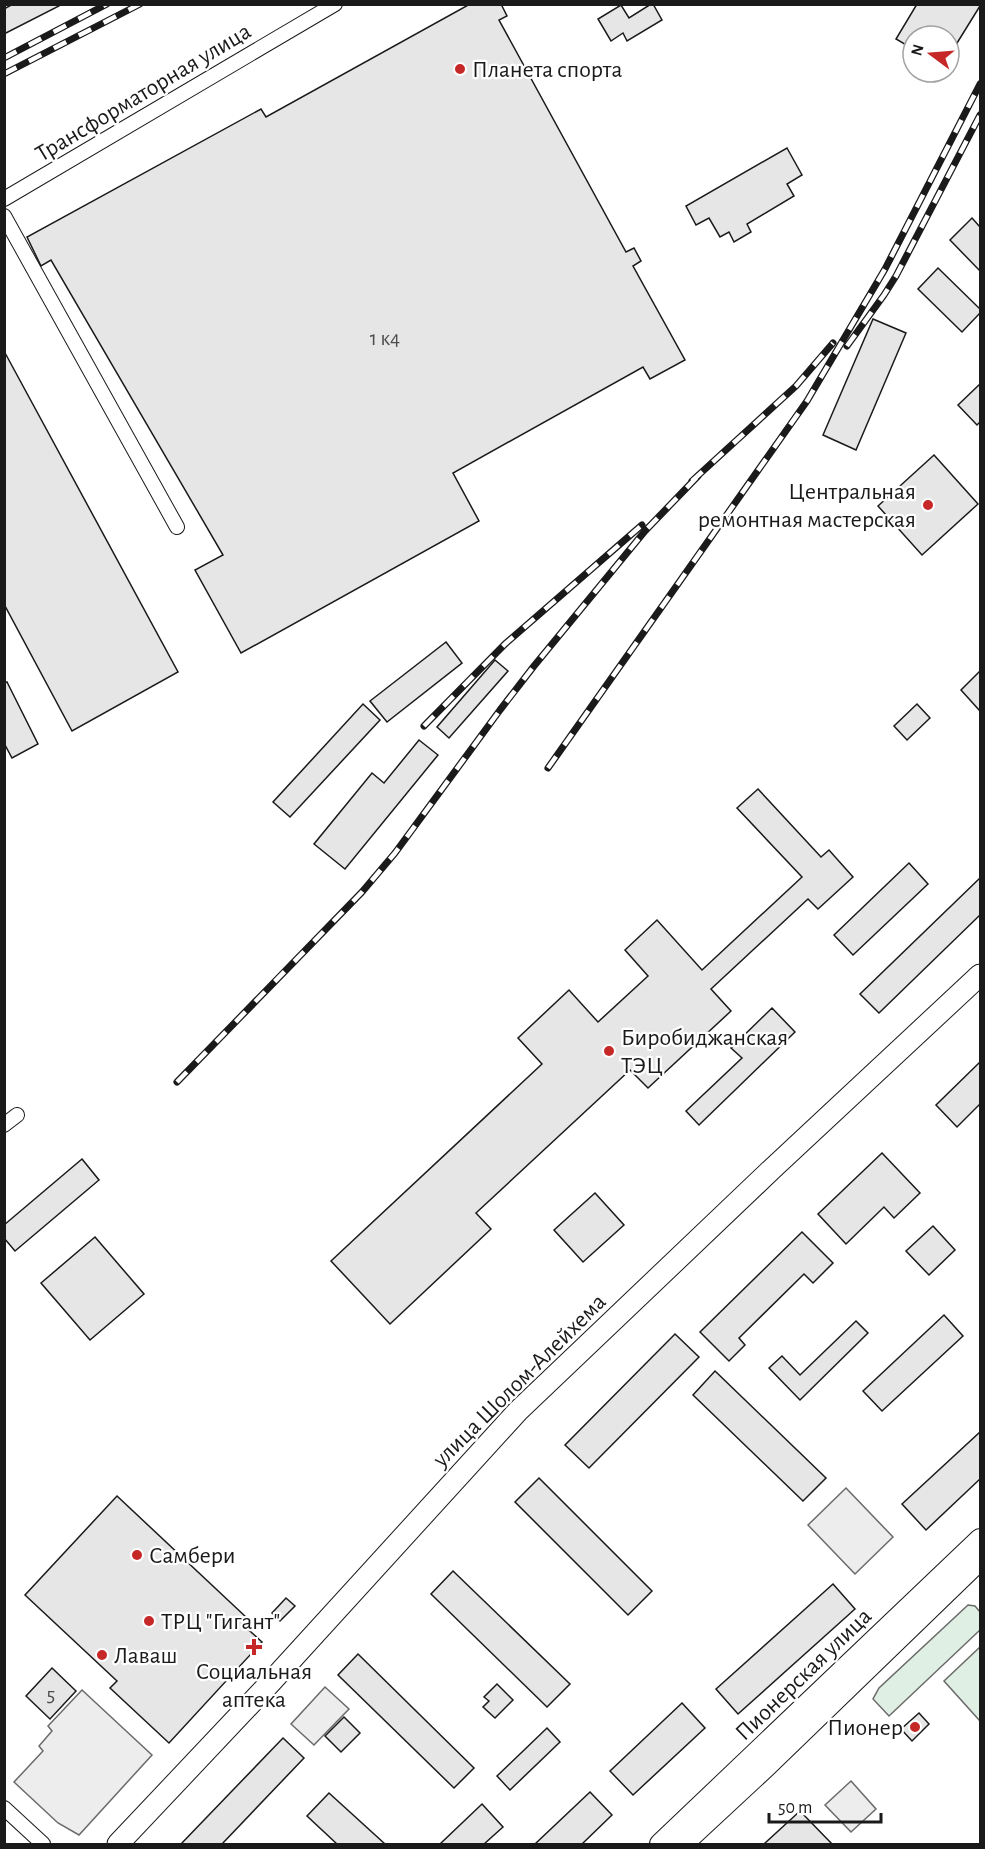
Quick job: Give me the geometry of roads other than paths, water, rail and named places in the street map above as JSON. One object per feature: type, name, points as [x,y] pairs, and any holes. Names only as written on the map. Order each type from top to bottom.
[{"type":"main road","name":"улица Шолом-Алейхема","points":[[118,1845],[518,1411],[772,1169],[981,975]]},
{"type":"main road","name":"Пионерская улица","points":[[660,1845],[845,1679],[957,1572],[981,1539]]},
{"type":"main road","name":"Пионерская улица","points":[[957,1572],[981,1560]]},
{"type":"main road","name":"Пионерская улица","points":[[683,1845],[766,1767],[845,1679]]},
{"type":"street","name":"Трансформаторная улица","points":[[4,199],[335,4]]},
{"type":"street","points":[[4,216],[177,527]]},
{"type":"street","points":[[4,1125],[17,1115]]},
{"type":"street","points":[[4,1808],[43,1845]]},
{"type":"railway","points":[[4,58],[107,4]]},
{"type":"railway","points":[[4,74],[140,4]]},
{"type":"railway","points":[[548,768],[807,401],[885,269],[980,84]]},
{"type":"railway","points":[[847,346],[896,276],[980,115]]},
{"type":"railway","points":[[692,481],[796,386],[833,343]]},
{"type":"railway","points":[[177,1082],[362,892],[395,853],[534,666],[645,531],[698,476]]},
{"type":"railway","points":[[424,726],[505,644],[642,525]]},
{"type":"place","name":"Планета спорта","points":[[460,69]]},
{"type":"place","name":"Центральная ремонтная мастерская","points":[[928,505]]},
{"type":"place","name":"Биробиджанская ТЭЦ","points":[[609,1051]]},
{"type":"place","name":"Самбери","points":[[137,1555]]},
{"type":"place","name":"ТРЦ \"Гигант\"","points":[[149,1621]]},
{"type":"place","name":"Социальная аптека","points":[[254,1647]]},
{"type":"place","name":"Лаваш","points":[[102,1655]]},
{"type":"place","name":"Пионер","points":[[915,1727]]}]
